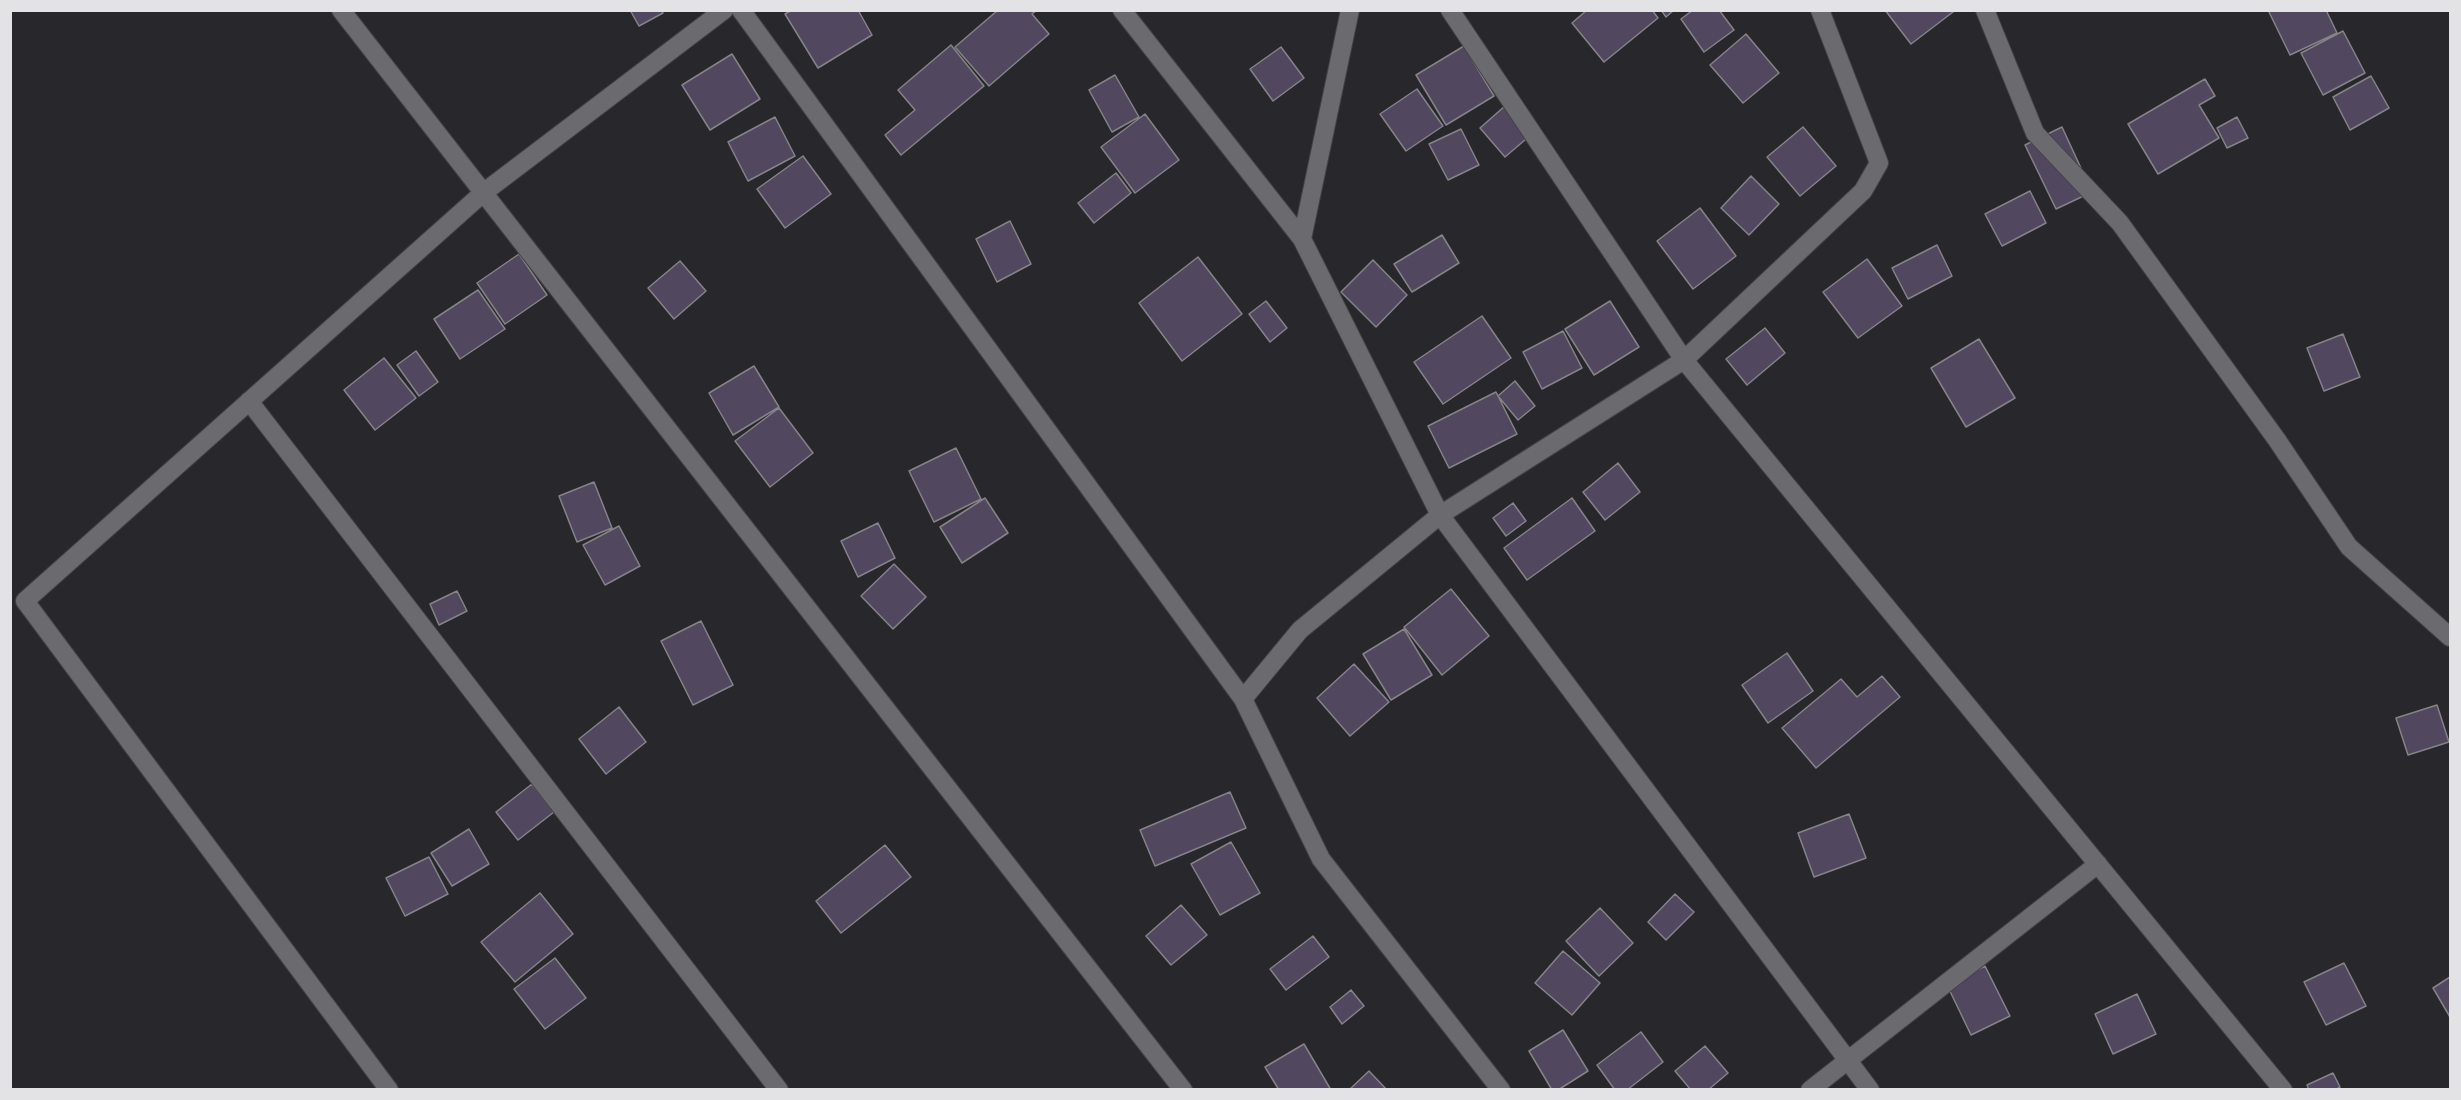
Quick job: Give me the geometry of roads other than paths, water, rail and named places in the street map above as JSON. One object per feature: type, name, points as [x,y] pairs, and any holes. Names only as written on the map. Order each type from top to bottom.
[{"type":"street","points":[[341,10],[1183,1089]]},
{"type":"street","points":[[389,1089],[25,600],[483,193],[724,10]]},
{"type":"street","points":[[741,10],[1243,699],[1321,859],[1501,1089]]},
{"type":"street","points":[[1122,10],[1302,238],[1440,515],[1870,1089]]},
{"type":"street","points":[[1302,238],[1350,10]]},
{"type":"street","points":[[1450,10],[1684,360],[2283,1089]]},
{"type":"street","points":[[1243,699],[1300,630],[1440,515],[1684,360],[1863,191],[1879,163],[1820,10]]},
{"type":"street","points":[[1985,10],[2035,133],[2120,223],[2277,440],[2349,547],[2451,637]]},
{"type":"street","points":[[249,401],[778,1089]]},
{"type":"street","points":[[1810,1089],[2098,864]]}]
